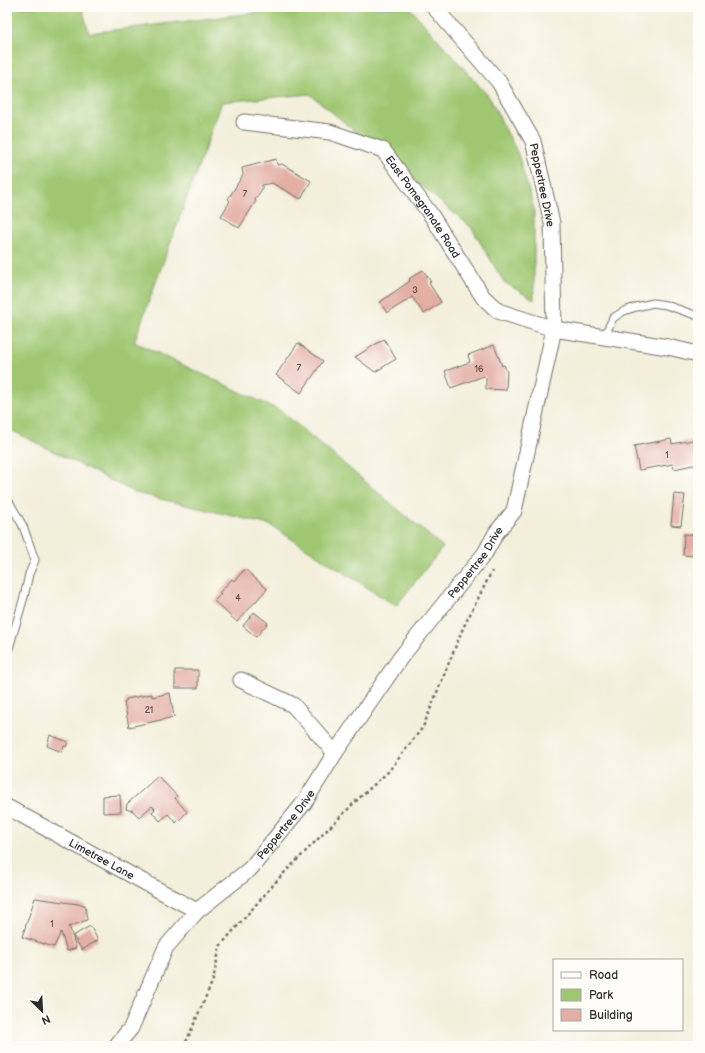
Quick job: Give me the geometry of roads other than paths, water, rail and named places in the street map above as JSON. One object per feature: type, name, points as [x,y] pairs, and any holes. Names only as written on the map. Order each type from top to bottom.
[{"type":"street","name":"Peppertree Drive","points":[[116,1046],[131,1028],[166,947],[197,911],[250,869],[304,803],[335,753],[401,657],[485,553],[496,533],[514,511],[554,329],[552,223],[533,141],[499,82],[434,7]]},
{"type":"street","name":"East Pomegranate Road","points":[[244,122],[330,132],[383,150],[430,215],[483,297],[498,311],[554,329],[668,347],[698,354]]},
{"type":"street","points":[[241,680],[294,705],[335,753]]},
{"type":"street","name":"Limetree Lane","points":[[7,807],[197,911]]},
{"type":"lane","points":[[604,337],[613,318],[624,311],[653,303],[666,305],[698,316]]},
{"type":"lane","points":[[7,498],[23,526],[35,560],[7,655]]}]
